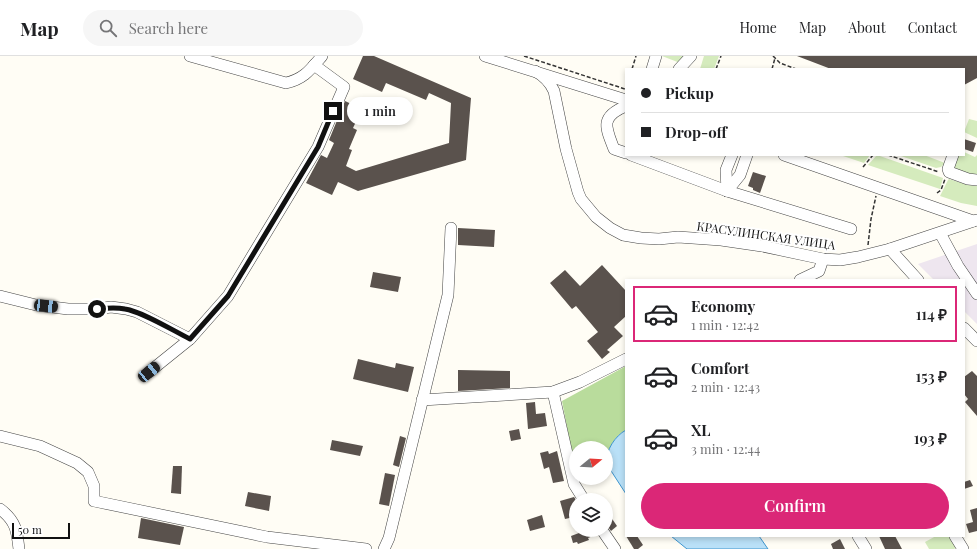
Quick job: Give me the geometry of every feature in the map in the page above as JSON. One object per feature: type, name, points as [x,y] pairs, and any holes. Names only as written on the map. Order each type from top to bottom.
[{"type":"street","points":[[190,56],[286,83],[293,82],[304,76],[322,56]]},
{"type":"street","points":[[485,56],[625,100]]},
{"type":"street","points":[[652,68],[656,56]]},
{"type":"street","points":[[656,56],[659,68]]},
{"type":"street","points":[[680,68],[690,57]]},
{"type":"street","points":[[149,372],[190,339],[228,296],[318,147],[344,87],[314,65]]},
{"type":"street","name":"КРАСУЛИНСКАЯ УЛИЦА","points":[[535,71],[543,76],[552,86],[554,91],[566,148],[578,192],[591,212],[610,228],[623,235],[659,239],[678,237],[721,240],[762,246],[823,259],[840,260],[890,249],[975,220]]},
{"type":"street","points":[[625,107],[612,114],[607,120],[606,126],[614,149],[625,153]]},
{"type":"street","points":[[634,156],[728,191],[851,229]]},
{"type":"street","points":[[728,191],[726,170],[732,156]]},
{"type":"street","points":[[728,191],[740,175],[748,156]]},
{"type":"street","points":[[787,156],[975,220]]},
{"type":"street","points":[[953,156],[947,172],[968,179],[977,180]]},
{"type":"street","points":[[384,549],[389,538],[448,295],[451,228]]},
{"type":"street","points":[[940,233],[976,293]]},
{"type":"street","points":[[890,249],[917,279]]},
{"type":"street","points":[[802,279],[819,272],[823,259]]},
{"type":"street","points":[[0,296],[36,305],[68,309],[97,309],[111,307],[126,309],[137,312],[190,339]]},
{"type":"street","points":[[965,329],[977,341]]},
{"type":"street","points":[[422,400],[553,392],[580,382],[625,360]]},
{"type":"street","points":[[553,392],[574,484],[580,493]]},
{"type":"street","points":[[0,436],[40,446],[77,463],[88,472],[94,486],[94,501],[267,537],[366,549]]},
{"type":"street","points":[[0,509],[6,513],[15,526],[19,549]]},
{"type":"street","points":[[607,537],[616,549]]},
{"type":"street","points":[[859,537],[866,549]]},
{"type":"street","points":[[956,537],[963,549]]},
{"type":"path","points":[[524,56],[625,88]]},
{"type":"path","points":[[632,68],[636,56]]},
{"type":"path","points":[[716,68],[721,56]]},
{"type":"path","points":[[773,56],[780,63],[793,68]]},
{"type":"path","points":[[772,68],[775,58]]},
{"type":"path","points":[[863,167],[872,156]]},
{"type":"path","points":[[891,156],[942,173],[947,172],[941,190],[937,193]]},
{"type":"path","points":[[868,245],[871,219],[876,196]]},
{"type":"shaded area","points":[[977,244],[977,324],[965,312],[965,279],[933,279],[918,264]]},
{"type":"green space","points":[[662,56],[683,56],[680,63]]},
{"type":"green space","points":[[704,56],[719,56],[714,68],[700,68]]},
{"type":"green space","points":[[969,119],[977,121],[977,138],[965,132]]},
{"type":"green space","points":[[965,152],[975,157],[977,155],[977,179],[958,174],[954,166],[955,156],[965,156]]},
{"type":"green space","points":[[843,156],[869,156],[864,163]]},
{"type":"green space","points":[[876,156],[880,156],[943,178],[940,189],[868,165]]},
{"type":"green space","points":[[901,156],[927,156],[945,163],[941,167],[936,168]]},
{"type":"green space","points":[[949,179],[968,185],[977,186],[977,206],[961,203],[940,196]]},
{"type":"green space","points":[[625,367],[625,430],[618,435],[613,442],[613,441],[570,441],[562,401]]},
{"type":"green space","points":[[934,537],[952,537],[957,547],[954,549],[929,549],[925,542]]},
{"type":"water","points":[[625,431],[625,492],[613,474],[613,443],[618,436]]},
{"type":"water","points":[[672,537],[760,537],[768,549],[687,549]]},
{"type":"building","points":[[363,56],[374,56],[471,98],[466,160],[358,191],[338,182],[332,195],[306,183],[321,155],[327,158],[334,143],[329,140],[345,101],[362,109],[353,128],[357,130],[349,149],[352,150],[346,166],[356,171],[449,143],[451,103],[429,93],[426,100],[386,83],[382,92],[353,79]]},
{"type":"building","points":[[797,56],[977,56],[977,78],[965,84],[965,68],[828,68]]},
{"type":"building","points":[[965,139],[976,143],[973,152],[965,149]]},
{"type":"building","points":[[753,172],[766,176],[760,193],[748,186]]},
{"type":"building","points":[[458,228],[495,230],[494,247],[458,245]]},
{"type":"building","points":[[602,265],[625,290],[625,317],[614,327],[623,336],[607,350],[610,352],[602,359],[587,341],[598,332],[576,306],[572,309],[550,283],[565,270],[580,286]]},
{"type":"building","points":[[373,272],[401,277],[398,292],[370,287]]},
{"type":"building","points":[[358,359],[395,368],[396,363],[414,367],[408,392],[353,379]]},
{"type":"building","points":[[458,370],[510,371],[510,388],[458,391]]},
{"type":"building","points":[[972,371],[977,376],[977,416],[965,402],[968,399],[965,395],[965,376]]},
{"type":"building","points":[[535,402],[536,414],[545,413],[547,426],[528,429],[526,403]]},
{"type":"building","points":[[519,429],[521,439],[511,441],[509,431]]},
{"type":"building","points":[[400,436],[406,438],[399,467],[393,465]]},
{"type":"building","points":[[332,440],[363,446],[360,456],[330,450]]},
{"type":"building","points":[[548,451],[549,454],[557,451],[564,481],[553,483],[549,467],[544,469],[540,453]]},
{"type":"building","points":[[173,466],[182,466],[181,494],[171,493]]},
{"type":"building","points":[[385,473],[395,475],[389,506],[379,504]]},
{"type":"building","points":[[970,480],[973,486],[965,489],[965,482]]},
{"type":"building","points":[[248,492],[271,496],[269,511],[245,506]]},
{"type":"building","points":[[569,498],[569,518],[565,519],[560,501]]},
{"type":"building","points":[[977,508],[977,531],[969,533],[966,524],[973,522],[970,510]]},
{"type":"building","points":[[542,515],[545,527],[530,531],[527,520]]},
{"type":"building","points":[[141,518],[184,527],[180,545],[138,538]]},
{"type":"building","points":[[613,520],[617,526],[613,529]]},
{"type":"building","points":[[571,537],[590,537],[588,538],[589,540],[578,544],[577,542],[573,543]]},
{"type":"building","points":[[627,537],[638,537],[643,545],[638,549],[634,549]]},
{"type":"building","points":[[879,537],[896,537],[902,549],[885,549]]},
{"type":"building","points":[[840,539],[845,549],[833,549],[831,544]]},
{"type":"route","points":[[97,309],[111,307],[137,312],[190,339],[228,296],[318,147],[333,111]]}]
